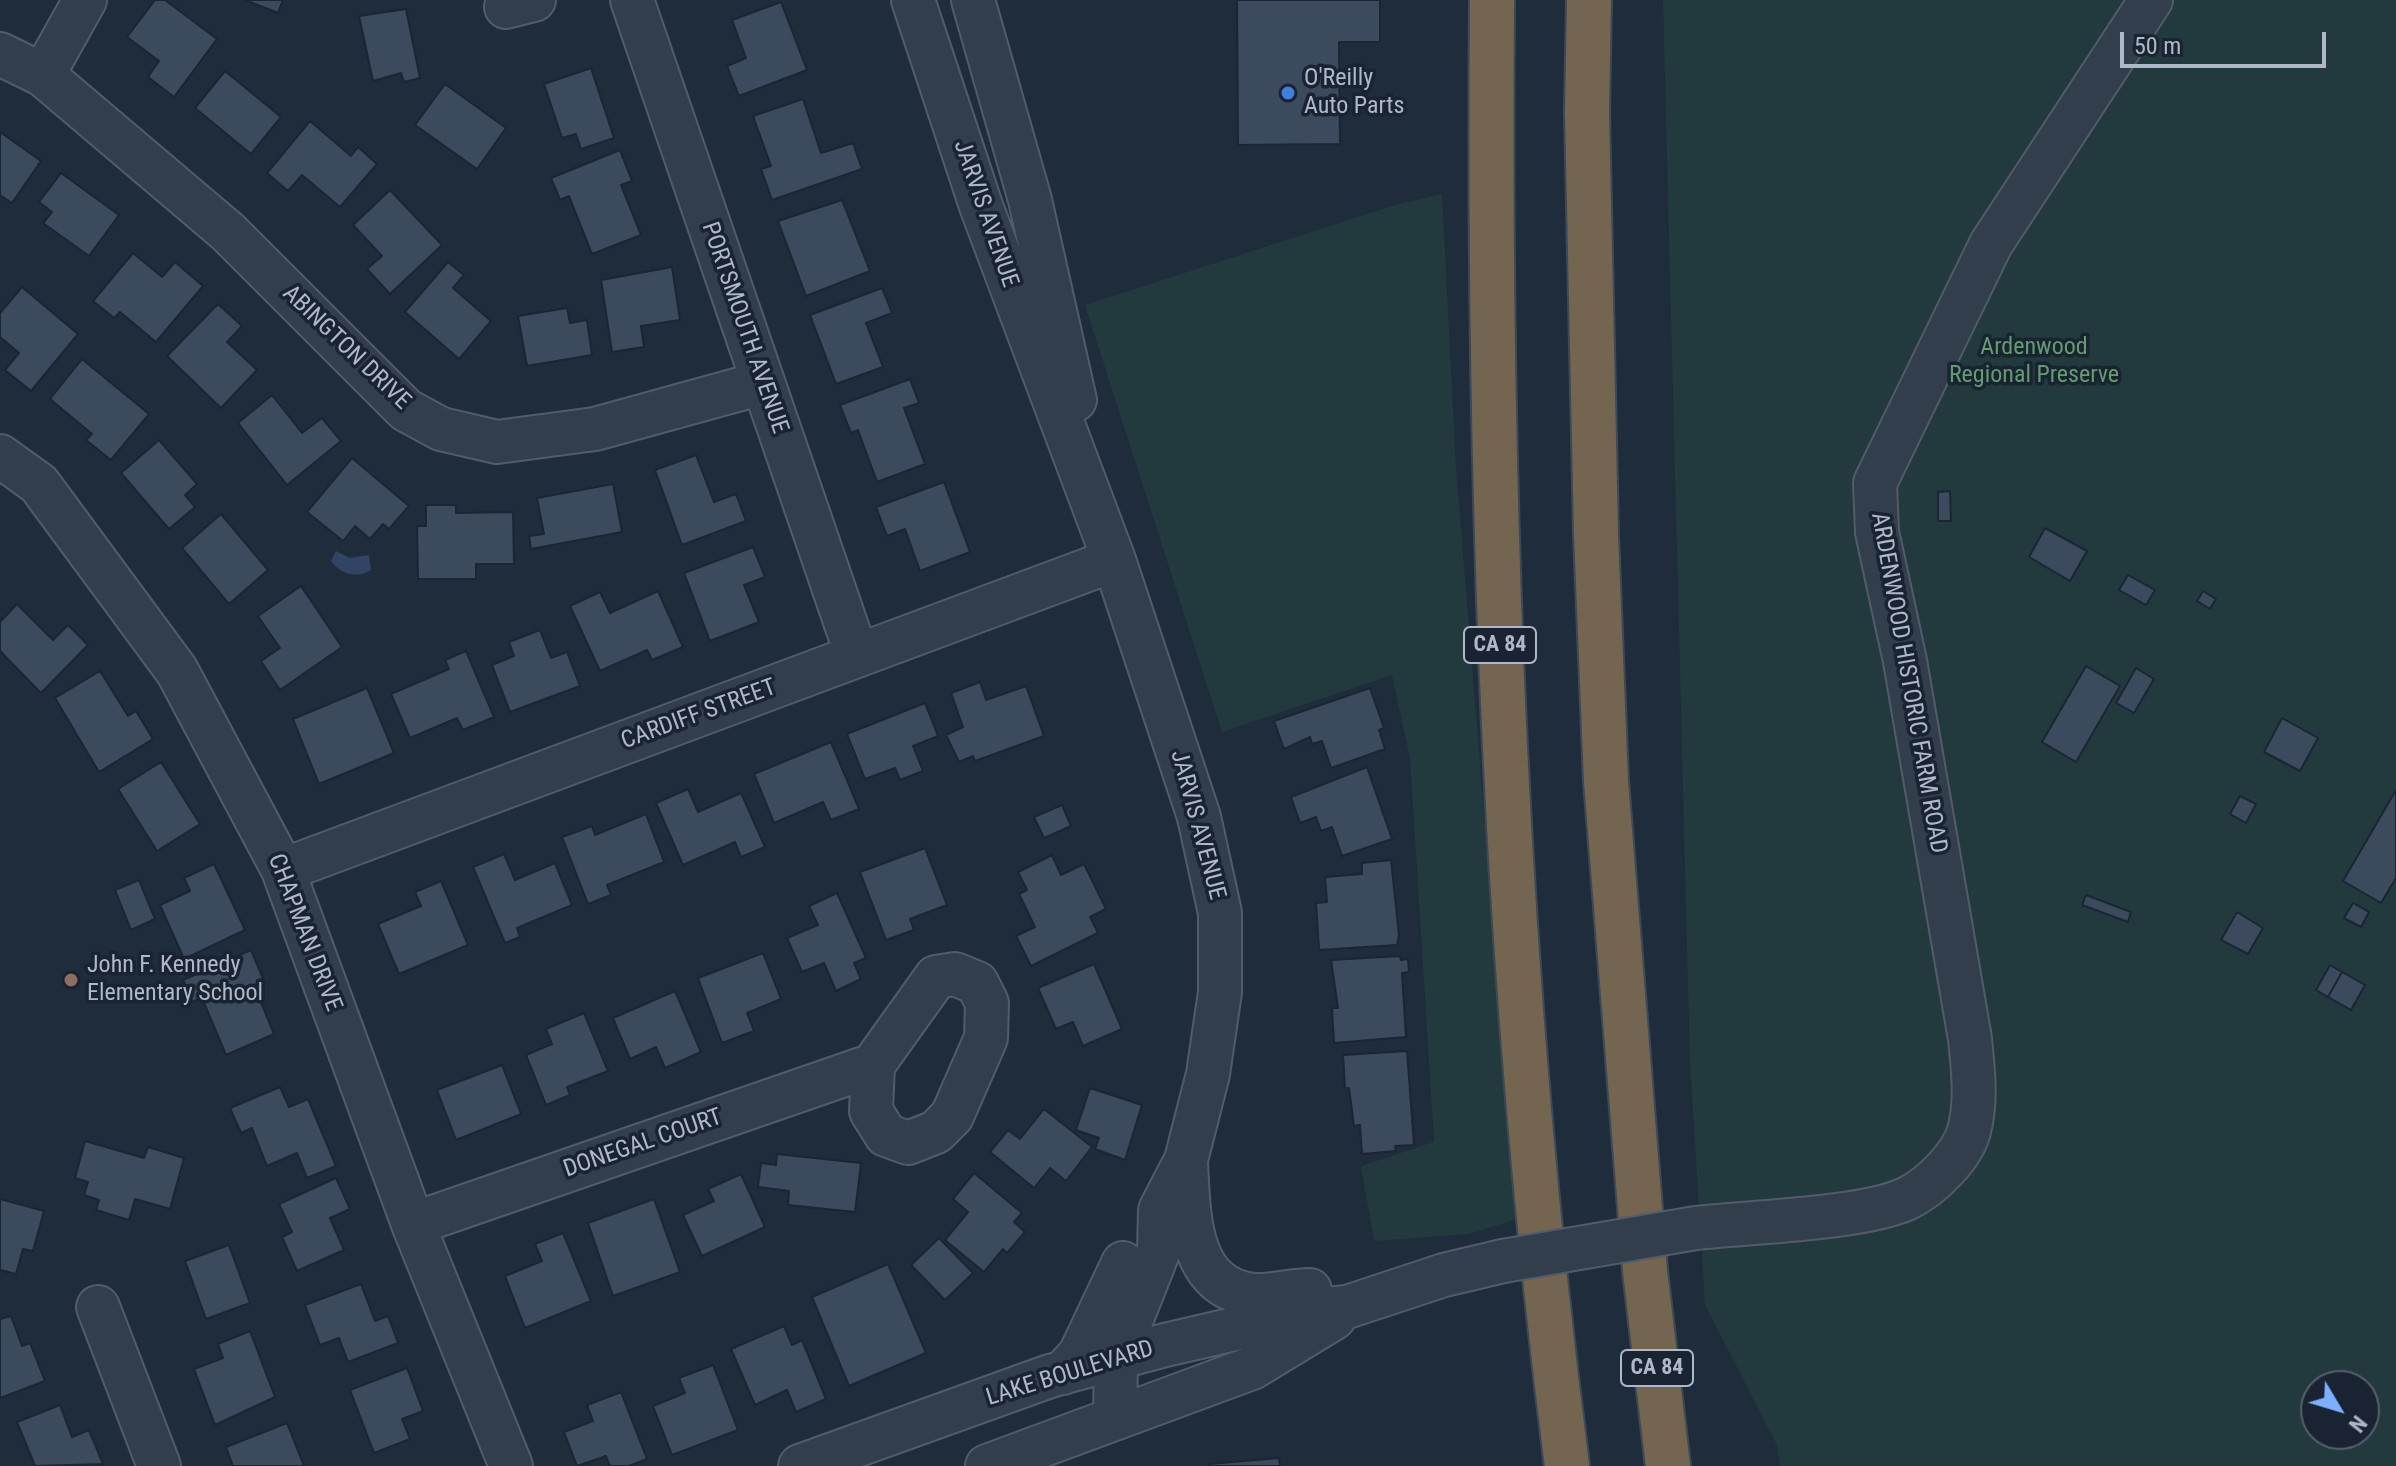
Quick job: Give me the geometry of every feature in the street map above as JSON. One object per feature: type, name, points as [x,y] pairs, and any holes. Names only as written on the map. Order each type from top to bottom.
[{"type":"highway","name":"CA 84","points":[[1492,0],[1490,299],[1505,778],[1519,1017],[1544,1288],[1567,1466]]},
{"type":"highway","name":"CA 84","points":[[1589,0],[1587,112],[1596,534],[1606,781],[1645,1271],[1668,1466]]},
{"type":"highway","points":[[1587,112],[1596,0]]},
{"type":"street","points":[[43,75],[85,0]]},
{"type":"street","name":"PORTSMOUTH AVENUE","points":[[632,0],[857,656]]},
{"type":"street","name":"JARVIS AVENUE","points":[[913,0],[997,251],[1114,560],[1199,817],[1220,913],[1220,992],[1208,1074],[1186,1160],[1160,1210],[1159,1250],[1116,1359],[1115,1417]]},
{"type":"street","name":"JARVIS AVENUE","points":[[973,0],[1030,200],[1114,560]]},
{"type":"street","name":"ARDENWOOD HISTORIC FARM ROAD","points":[[1503,1261],[1696,1228],[1864,1210],[1908,1198],[1944,1170],[1968,1133],[1975,1089],[1970,1039],[1905,661],[1877,532],[1875,483],[1991,244],[2151,0]]},
{"type":"street","name":"ABINGTON DRIVE","points":[[0,54],[43,75],[228,232],[406,410],[441,429],[497,442],[595,429],[762,383]]},
{"type":"street","name":"CHAPMAN DRIVE","points":[[0,456],[39,484],[177,671],[283,870],[413,1224],[511,1466]]},
{"type":"street","name":"CARDIFF STREET","points":[[283,870],[1114,560]]},
{"type":"street","name":"DONEGAL COURT","points":[[413,1224],[873,1065]]},
{"type":"street","points":[[1186,1160],[1194,1247],[1214,1276],[1225,1284],[1252,1294],[1295,1290],[1392,1293]]},
{"type":"street","points":[[1063,1373],[1080,1354],[1095,1327],[1134,1239],[1160,1210]]},
{"type":"street","name":"LAKE BOULEVARD","points":[[800,1466],[1063,1373],[1317,1310],[1347,1307],[1444,1275],[1503,1261]]},
{"type":"street","points":[[98,1307],[159,1466]]},
{"type":"street","name":"LAKE BOULEVARD","points":[[987,1466],[1252,1368],[1347,1307]]},
{"type":"green space","name":"Ardenwood Regional Preserve","points":[[1663,0],[2396,0],[2396,1466],[1780,1466],[1777,1445],[1705,1305],[1690,1064]]},
{"type":"green space","points":[[1442,194],[1456,468],[1517,1219],[1469,1234],[1374,1241],[1361,1166],[1434,1142],[1410,758],[1392,675],[1222,732],[1085,305],[1395,205]]},
{"type":"water","points":[[336,551],[350,558],[369,555],[371,570],[355,575],[344,572],[331,561]]},
{"type":"building","points":[[155,0],[165,0],[217,39],[174,97],[148,77],[159,61],[127,37]]},
{"type":"building","points":[[245,0],[283,0],[278,13]]},
{"type":"building","name":"O'Reilly Auto Parts","points":[[1237,0],[1380,0],[1380,42],[1339,42],[1340,144],[1238,145]]},
{"type":"building","points":[[781,2],[807,70],[739,96],[727,66],[746,58],[732,20]]},
{"type":"building","points":[[406,9],[420,78],[404,82],[401,73],[373,81],[359,16]]},
{"type":"building","points":[[591,68],[614,138],[581,149],[576,134],[562,138],[544,84]]},
{"type":"building","points":[[225,71],[281,117],[251,154],[195,108]]},
{"type":"building","points":[[445,84],[506,128],[477,169],[415,125]]},
{"type":"building","points":[[803,99],[821,153],[853,143],[862,169],[772,200],[761,169],[771,166],[753,116]]},
{"type":"building","points":[[310,121],[351,156],[358,147],[377,164],[340,207],[302,175],[288,191],[267,173]]},
{"type":"building","points":[[0,132],[41,161],[12,203],[0,195]]},
{"type":"building","points":[[620,150],[632,181],[621,185],[641,235],[592,254],[569,196],[560,200],[551,178]]},
{"type":"building","points":[[61,173],[119,215],[89,256],[43,223],[52,212],[39,202]]},
{"type":"building","points":[[390,190],[442,245],[390,294],[367,269],[382,256],[353,225]]},
{"type":"building","points":[[842,200],[870,271],[806,296],[778,221]]},
{"type":"building","points":[[133,253],[162,277],[175,262],[203,286],[156,342],[120,312],[114,318],[93,301]]},
{"type":"building","points":[[448,262],[464,275],[453,288],[491,321],[459,359],[405,312]]},
{"type":"building","points":[[672,267],[680,320],[641,326],[644,347],[612,352],[601,280]]},
{"type":"building","points":[[22,287],[78,334],[31,391],[5,370],[19,353],[0,337],[0,313]]},
{"type":"building","points":[[882,288],[892,313],[866,323],[883,367],[836,384],[810,315]]},
{"type":"building","points":[[218,304],[242,326],[227,342],[257,370],[221,408],[167,356]]},
{"type":"building","points":[[567,308],[570,323],[587,320],[592,355],[527,366],[518,316]]},
{"type":"building","points":[[82,359],[149,414],[111,460],[86,440],[92,434],[50,399]]},
{"type":"building","points":[[910,379],[919,403],[904,408],[925,464],[877,482],[858,430],[851,433],[840,405]]},
{"type":"building","points":[[272,395],[302,433],[322,418],[341,441],[287,485],[238,423]]},
{"type":"building","points":[[159,440],[197,484],[185,495],[195,507],[169,529],[121,473]]},
{"type":"building","points":[[696,455],[714,502],[736,494],[746,521],[682,545],[655,470]]},
{"type":"building","points":[[352,458],[409,506],[389,529],[383,524],[370,539],[355,526],[343,541],[307,512]]},
{"type":"building","points":[[944,482],[970,552],[920,571],[905,529],[887,536],[876,507]]},
{"type":"building","points":[[613,484],[622,532],[531,549],[529,536],[544,534],[537,498]]},
{"type":"building","points":[[1950,491],[1951,521],[1938,521],[1938,492]]},
{"type":"building","points":[[426,505],[456,505],[456,513],[513,512],[514,564],[476,564],[476,579],[418,579],[417,526],[426,526]]},
{"type":"building","points":[[221,514],[268,570],[229,604],[182,548]]},
{"type":"building","points":[[2045,528],[2087,551],[2070,581],[2029,557]]},
{"type":"building","points":[[753,547],[765,577],[744,585],[759,622],[710,641],[684,573]]},
{"type":"building","points":[[2128,575],[2155,590],[2146,605],[2119,590]]},
{"type":"building","points":[[301,586],[342,647],[280,690],[261,661],[280,648],[258,616]]},
{"type":"building","points":[[658,591],[683,647],[652,660],[647,650],[600,671],[570,606],[600,592],[610,613]]},
{"type":"building","points":[[2203,591],[2216,599],[2210,609],[2197,601]]},
{"type":"building","points":[[17,604],[53,640],[68,625],[88,645],[41,693],[0,651],[0,622]]},
{"type":"building","points":[[540,630],[551,658],[567,652],[580,686],[510,712],[492,665],[514,656],[509,642]]},
{"type":"building","points":[[466,651],[494,717],[463,730],[457,718],[410,738],[391,694],[449,669],[445,660]]},
{"type":"building","points":[[2086,666],[2120,686],[2076,762],[2042,742]]},
{"type":"building","points":[[2136,668],[2154,679],[2134,713],[2116,703]]},
{"type":"building","points":[[100,671],[128,716],[136,711],[153,739],[99,772],[55,698]]},
{"type":"building","points":[[980,682],[986,700],[1026,686],[1044,736],[975,761],[973,756],[959,762],[946,735],[963,727],[951,693]]},
{"type":"building","points":[[367,688],[394,753],[319,784],[293,719]]},
{"type":"building","points":[[1370,688],[1384,728],[1379,730],[1385,749],[1331,768],[1322,741],[1312,744],[1310,737],[1284,749],[1274,721]]},
{"type":"building","points":[[925,703],[938,736],[913,746],[923,771],[900,780],[895,768],[865,779],[847,734]]},
{"type":"building","points":[[2282,718],[2318,738],[2300,771],[2264,752]]},
{"type":"building","points":[[831,742],[859,809],[831,820],[823,802],[774,823],[754,774]]},
{"type":"building","points":[[161,762],[200,824],[157,851],[118,789]]},
{"type":"building","points":[[1367,767],[1392,839],[1342,856],[1332,827],[1321,831],[1316,817],[1300,823],[1291,797]]},
{"type":"building","points":[[688,789],[698,812],[741,793],[765,847],[741,857],[735,842],[683,865],[656,803]]},
{"type":"building","points":[[2396,790],[2396,878],[2381,903],[2343,881]]},
{"type":"building","points":[[2240,796],[2256,804],[2246,823],[2230,814]]},
{"type":"building","points":[[1062,805],[1071,826],[1044,838],[1034,817]]},
{"type":"building","points":[[646,814],[664,862],[607,885],[611,895],[588,904],[562,837],[592,826],[595,835]]},
{"type":"building","points":[[925,848],[947,905],[910,919],[914,930],[886,940],[860,872]]},
{"type":"building","points":[[504,854],[515,880],[555,863],[572,905],[517,928],[520,937],[505,943],[473,867]]},
{"type":"building","points":[[1052,855],[1061,875],[1084,864],[1106,909],[1090,917],[1098,933],[1031,966],[1016,936],[1035,927],[1019,894],[1027,890],[1018,872]]},
{"type":"building","points":[[1391,860],[1399,935],[1397,945],[1319,950],[1316,903],[1327,902],[1325,877],[1362,874],[1362,863]]},
{"type":"building","points":[[214,864],[245,930],[184,959],[160,905],[190,891],[184,878]]},
{"type":"building","points":[[139,880],[155,919],[131,930],[115,890]]},
{"type":"building","points":[[441,881],[468,945],[399,974],[378,924],[421,906],[415,892]]},
{"type":"building","points":[[837,893],[866,958],[854,963],[861,979],[836,991],[824,963],[802,972],[787,938],[818,925],[809,906]]},
{"type":"building","points":[[2086,895],[2131,912],[2128,922],[2082,905]]},
{"type":"building","points":[[2353,903],[2369,912],[2361,927],[2344,918]]},
{"type":"building","points":[[2237,912],[2263,928],[2248,954],[2221,940]]},
{"type":"building","points":[[251,950],[264,981],[254,985],[274,1034],[226,1055],[202,998],[192,1002],[183,980]]},
{"type":"building","points":[[763,953],[781,999],[747,1013],[754,1031],[722,1043],[698,978]]},
{"type":"building","points":[[1400,956],[1401,960],[1408,959],[1409,972],[1402,973],[1406,1037],[1334,1043],[1332,1008],[1338,1008],[1331,960]]},
{"type":"building","points":[[1094,964],[1122,1029],[1083,1046],[1073,1022],[1056,1029],[1038,988]]},
{"type":"building","points":[[2330,965],[2342,972],[2328,997],[2316,990]]},
{"type":"building","points":[[2342,972],[2365,985],[2351,1010],[2328,997]]},
{"type":"building","points":[[675,991],[701,1052],[665,1068],[656,1047],[630,1059],[613,1018]]},
{"type":"building","points":[[584,1013],[608,1071],[567,1087],[570,1095],[546,1105],[526,1055],[552,1044],[546,1029]]},
{"type":"building","points":[[1407,1051],[1414,1145],[1395,1146],[1396,1151],[1362,1154],[1360,1125],[1354,1126],[1349,1088],[1345,1088],[1343,1055]]},
{"type":"building","points":[[502,1065],[521,1114],[456,1140],[437,1090]]},
{"type":"building","points":[[280,1087],[289,1107],[308,1099],[336,1166],[307,1178],[297,1153],[267,1166],[252,1128],[241,1133],[230,1108]]},
{"type":"building","points":[[1090,1088],[1142,1105],[1125,1160],[1095,1149],[1099,1138],[1076,1130]]},
{"type":"building","points":[[1044,1109],[1092,1147],[1066,1181],[1050,1168],[1034,1188],[990,1152],[1008,1130],[1020,1139]]},
{"type":"building","points":[[85,1141],[144,1158],[148,1147],[184,1158],[170,1209],[135,1199],[129,1220],[96,1210],[99,1200],[84,1195],[88,1182],[75,1178]]},
{"type":"building","points":[[777,1154],[861,1163],[855,1212],[788,1205],[789,1191],[758,1187],[761,1163],[776,1165]]},
{"type":"building","points":[[974,1173],[1022,1213],[1014,1222],[1025,1232],[1007,1253],[1003,1249],[984,1272],[945,1240],[968,1212],[953,1199]]},
{"type":"building","points":[[741,1174],[765,1227],[702,1256],[683,1215],[714,1201],[708,1189]]},
{"type":"building","points":[[336,1178],[350,1209],[330,1218],[344,1250],[297,1271],[282,1237],[292,1232],[279,1204]]},
{"type":"building","points":[[0,1199],[44,1211],[33,1251],[23,1249],[16,1274],[0,1270]]},
{"type":"building","points":[[654,1199],[680,1272],[613,1296],[588,1223]]},
{"type":"building","points":[[563,1233],[591,1301],[525,1328],[505,1276],[542,1261],[535,1244]]},
{"type":"building","points":[[939,1238],[973,1273],[945,1300],[911,1265]]},
{"type":"building","points":[[229,1245],[250,1303],[206,1319],[185,1261]]},
{"type":"building","points":[[888,1264],[926,1353],[849,1386],[812,1297]]},
{"type":"building","points":[[361,1284],[375,1321],[388,1316],[398,1343],[348,1362],[339,1338],[320,1345],[305,1305]]},
{"type":"building","points":[[11,1316],[22,1346],[30,1343],[45,1381],[0,1398],[0,1319]]},
{"type":"building","points":[[784,1326],[792,1345],[802,1340],[826,1399],[796,1412],[787,1390],[755,1405],[731,1349]]},
{"type":"building","points":[[250,1331],[275,1397],[215,1425],[194,1369],[223,1358],[218,1344]]},
{"type":"building","points":[[713,1365],[738,1430],[672,1455],[653,1406],[685,1393],[679,1378]]},
{"type":"building","points":[[407,1368],[423,1411],[402,1419],[410,1439],[374,1453],[350,1390]]},
{"type":"building","points":[[621,1392],[647,1459],[629,1466],[610,1466],[606,1456],[577,1466],[564,1432],[593,1421],[587,1405]]},
{"type":"building","points":[[60,1405],[72,1437],[89,1430],[103,1464],[35,1466],[17,1422]]},
{"type":"building","points":[[287,1423],[304,1466],[233,1466],[226,1447]]},
{"type":"building","points":[[1279,1458],[1280,1466],[1209,1466],[1209,1464]]},
{"type":"place","name":"O'Reilly Auto Parts","points":[[1288,93]]},
{"type":"place","name":"John F. Kennedy Elementary School","points":[[71,980]]}]
